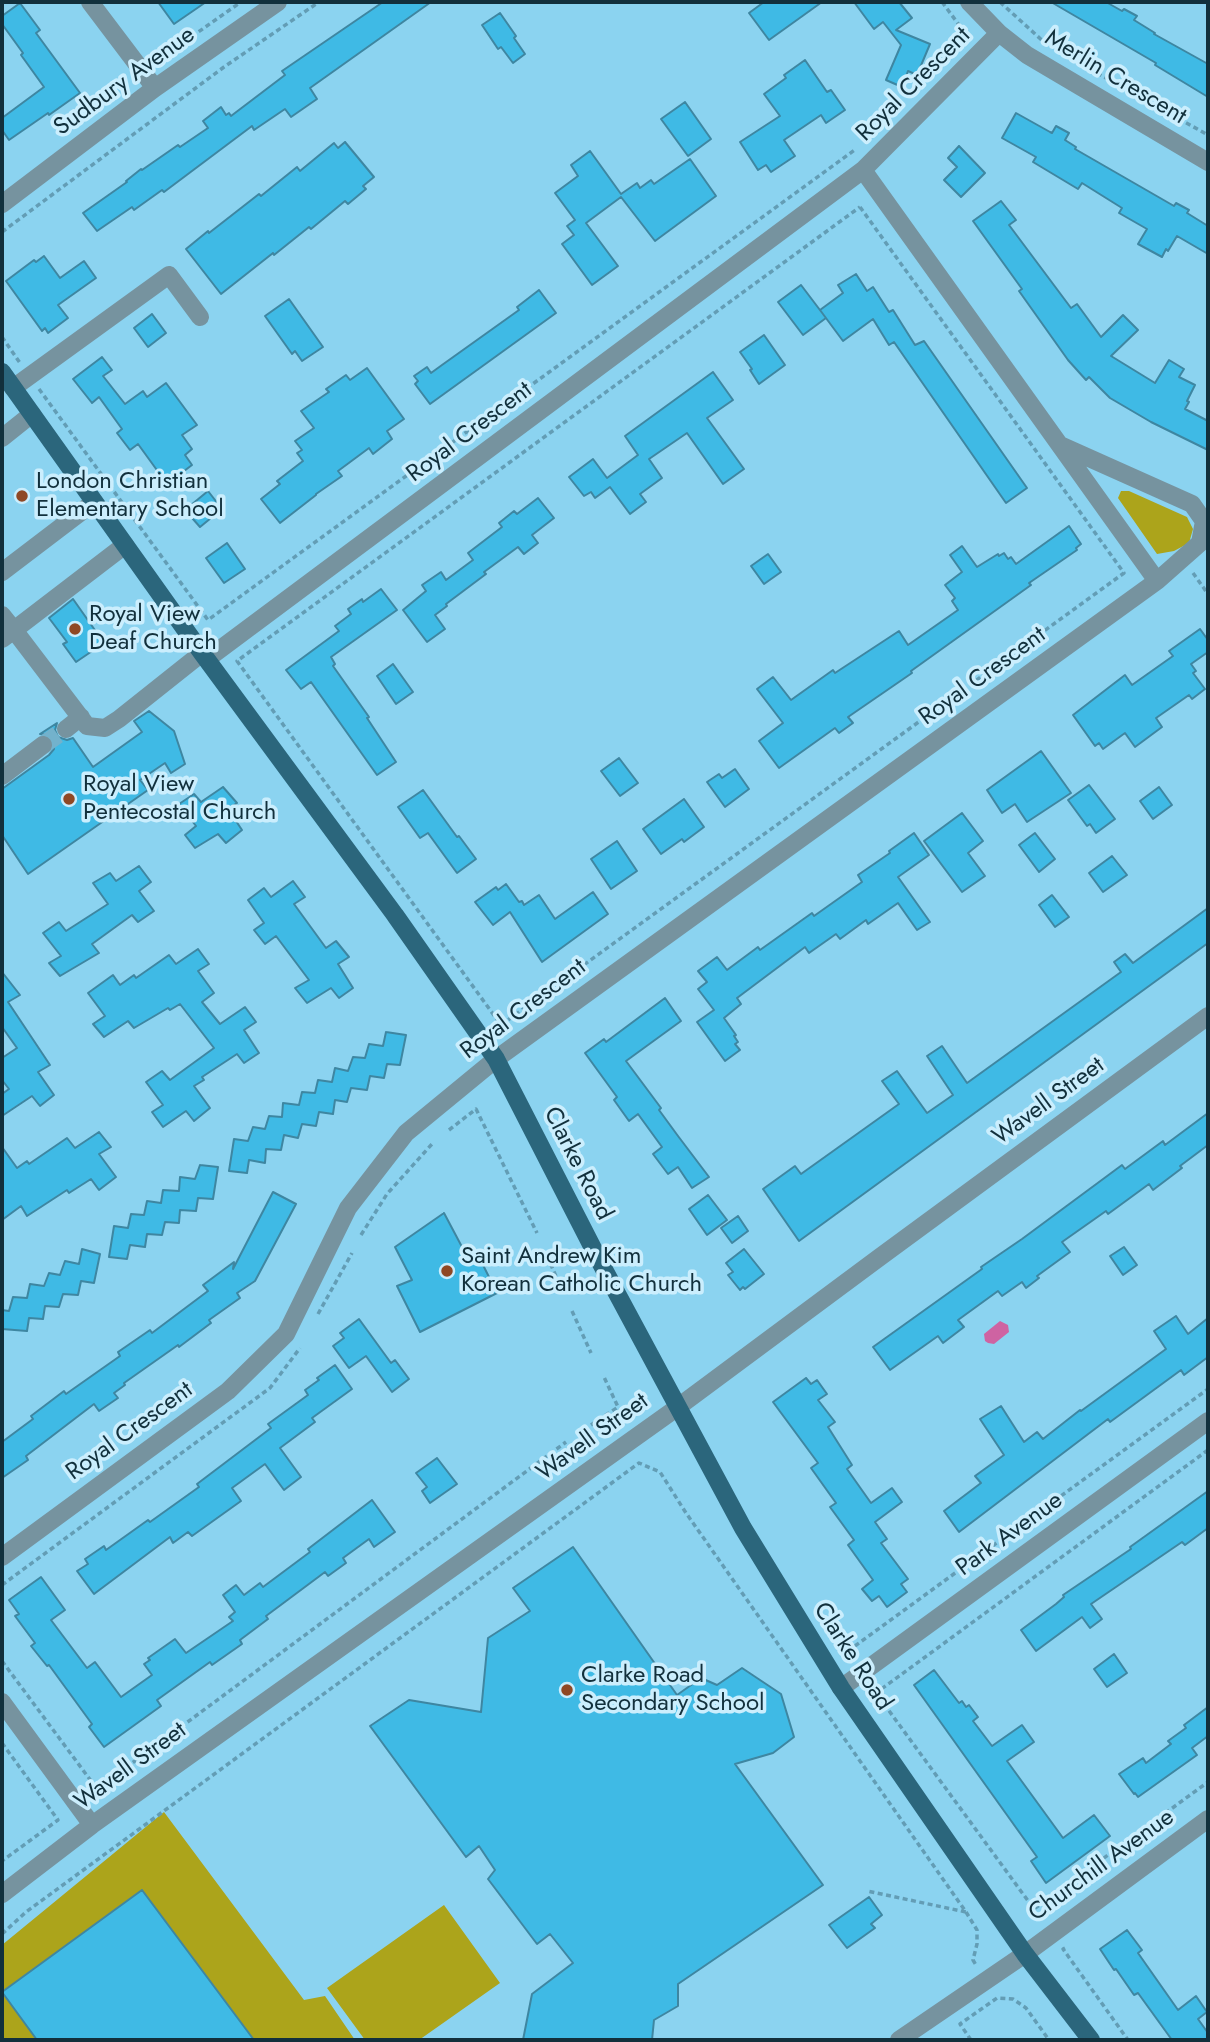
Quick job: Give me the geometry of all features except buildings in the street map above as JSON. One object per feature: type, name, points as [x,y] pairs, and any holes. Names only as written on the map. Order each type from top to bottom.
[{"type":"main road","name":"Clarke Road","points":[[2,372],[496,1059],[599,1260],[743,1528],[841,1688],[1025,1954],[1091,2040]]},
{"type":"street","points":[[90,2],[155,88]]},
{"type":"street","name":"Sudbury Avenue","points":[[2,204],[155,88],[278,2]]},
{"type":"street","name":"Merlin Crescent","points":[[970,2],[999,33],[1027,55],[1208,162]]},
{"type":"street","name":"Royal Crescent","points":[[81,717],[87,726],[105,728],[119,719],[863,170],[999,33]]},
{"type":"street","name":"Royal Crescent","points":[[863,170],[1157,581]]},
{"type":"street","points":[[13,388],[169,275],[200,317]]},
{"type":"street","points":[[2,438],[32,414]]},
{"type":"street","name":"Royal Crescent","points":[[2,1557],[228,1391],[286,1334],[348,1208],[406,1133],[496,1059],[1157,581],[1200,544],[1204,522],[1192,504],[1060,445]]},
{"type":"street","points":[[2,572],[94,502]]},
{"type":"street","points":[[8,635],[125,545]]},
{"type":"street","points":[[2,615],[8,635],[81,717],[66,729]]},
{"type":"street","points":[[2,776],[43,745]]},
{"type":"street","name":"Wavell Street","points":[[2,1894],[92,1825],[678,1407],[1208,1016]]},
{"type":"street","name":"Park Avenue","points":[[841,1688],[1208,1421]]},
{"type":"street","points":[[2,1702],[92,1825]]},
{"type":"street","name":"Churchill Avenue","points":[[899,2040],[1025,1954],[1208,1819]]},
{"type":"path","points":[[155,62],[241,2]]},
{"type":"path","points":[[2,232],[224,67],[318,2]]},
{"type":"path","points":[[942,2],[968,37],[959,47]]},
{"type":"path","points":[[1000,2],[1052,49]]},
{"type":"path","points":[[1096,72],[1208,135]]},
{"type":"path","points":[[2,337],[208,620],[864,143]]},
{"type":"path","points":[[860,207],[1124,573],[501,1025],[237,661],[860,207]]},
{"type":"path","points":[[1182,559],[1208,594]]},
{"type":"path","points":[[449,1129],[476,1109],[537,1233]]},
{"type":"path","points":[[361,1235],[387,1194],[432,1144]]},
{"type":"path","points":[[547,1256],[559,1283]]},
{"type":"path","points":[[572,1311],[591,1353]]},
{"type":"path","points":[[591,1425],[618,1407],[604,1377]]},
{"type":"path","points":[[848,1651],[1208,1389]]},
{"type":"path","points":[[2,1661],[97,1789],[566,1442]]},
{"type":"path","points":[[1208,1450],[876,1693],[1034,1909],[1208,1782]]},
{"type":"path","points":[[2,1934],[26,1912],[639,1462],[660,1472],[965,1912],[977,1930],[973,1960],[988,1980]]},
{"type":"path","points":[[2,1743],[58,1820],[2,1861]]},
{"type":"path","points":[[867,1891],[965,1912]]},
{"type":"path","points":[[1074,1941],[1063,1949],[1128,2040]]},
{"type":"path","points":[[971,2040],[960,2024],[997,1998],[1013,1999],[1026,2008],[1049,2040]]},
{"type":"shaded area","points":[[1121,491],[1129,491],[1187,517],[1193,529],[1189,543],[1174,551],[1157,554],[1118,498]]},
{"type":"shaded area","points":[[1000,1321],[1008,1325],[1009,1332],[994,1344],[988,1343],[984,1334]]},
{"type":"shaded area","points":[[164,1812],[304,2000],[325,1996],[355,2040],[2,2040],[2,1945]]},
{"type":"shaded area","points":[[444,1905],[500,1983],[419,2040],[365,2040],[327,1988]]},
{"type":"tunnel","points":[[43,745],[66,729]]},
{"type":"place","name":"London Christian Elementary School","points":[[22,496]]},
{"type":"place","name":"Royal View Deaf Church","points":[[75,629]]},
{"type":"place","name":"Royal View Pentecostal Church","points":[[69,799]]},
{"type":"place","name":"Saint Andrew Kim Korean Catholic Church","points":[[447,1271]]},
{"type":"place","name":"Clarke Road Secondary School","points":[[567,1690]]}]
